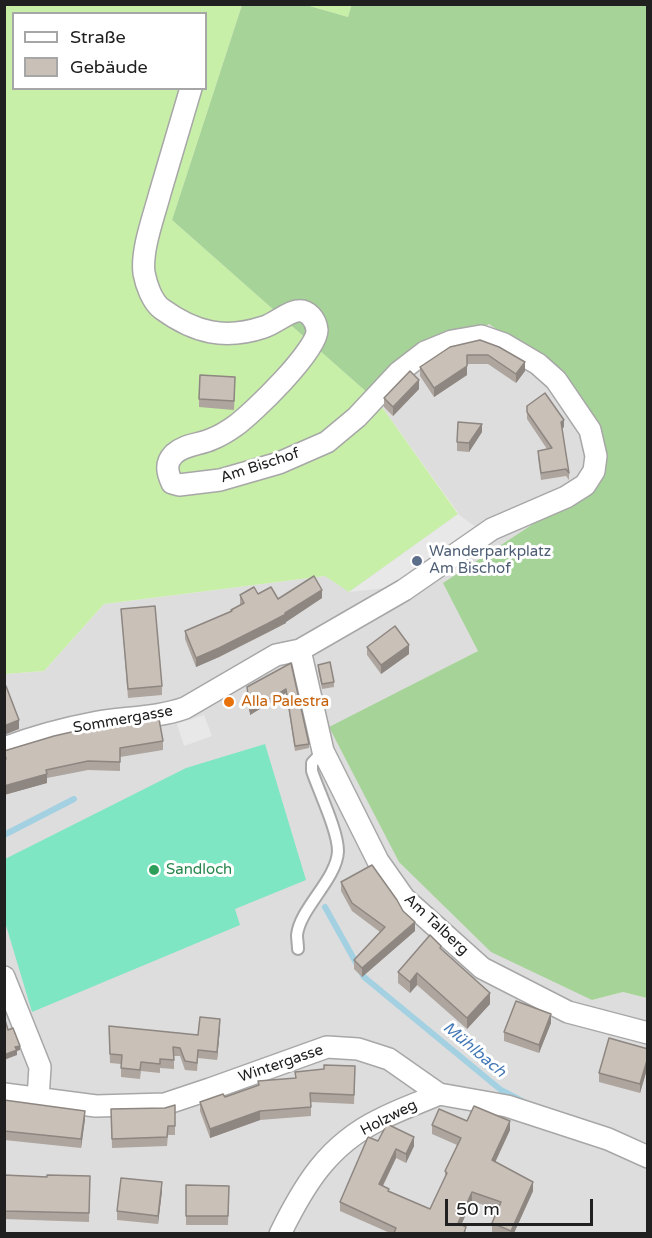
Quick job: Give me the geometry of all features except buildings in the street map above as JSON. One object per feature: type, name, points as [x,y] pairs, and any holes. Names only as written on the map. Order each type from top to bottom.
[{"type":"street","name":"Am Bischof","points":[[190,90],[146,241],[144,272],[149,289],[159,307],[183,323],[211,333],[237,333],[266,326],[296,310],[307,312],[312,317],[317,330],[315,340],[284,381],[236,425],[211,440],[184,447],[173,455],[168,464],[168,474],[172,483],[179,485],[220,480],[279,463],[327,442],[357,417],[399,372],[425,351],[452,341],[481,336],[504,344],[538,364],[556,380],[590,430],[596,456],[594,471],[585,485],[566,497],[492,530],[404,590],[300,650]]},
{"type":"street","name":"Sommergasse","points":[[4,748],[31,738],[98,722],[172,712],[185,708],[276,655],[300,650]]},
{"type":"street","name":"Am Talberg","points":[[300,650],[323,751],[378,861],[405,898],[482,968],[568,1012],[648,1033]]},
{"type":"street","points":[[4,977],[39,1067],[38,1099]]},
{"type":"street","name":"Wintergasse","points":[[4,1094],[96,1106],[165,1104],[327,1047],[358,1049],[389,1059],[439,1094],[507,1106],[608,1139],[648,1157]]},
{"type":"street","name":"Holzweg","points":[[280,1233],[297,1200],[322,1163],[346,1141],[377,1121],[439,1094]]},
{"type":"lane","points":[[298,949],[297,934],[301,921],[334,866],[338,853],[337,838],[312,771],[312,763],[323,751]]},
{"type":"shaded area","points":[[489,324],[544,363],[590,446],[585,490],[478,651],[329,728],[592,1000],[623,992],[647,998],[647,1233],[5,1234],[5,674],[44,671],[104,604],[325,576],[458,513],[379,403],[418,365]]},
{"type":"shaded area","name":"Wanderparkplatz Am Bischof","points":[[458,514],[488,536],[396,587],[349,592]]},
{"type":"shaded area","points":[[204,715],[212,736],[184,746],[177,724]]},
{"type":"green space","points":[[352,4],[647,5],[647,998],[623,992],[592,1000],[491,952],[399,862],[329,727],[478,651],[443,583],[585,490],[590,446],[544,363],[489,324],[418,365],[379,403],[172,220],[242,5],[306,5],[348,17]]},
{"type":"green space","points":[[5,5],[242,5],[172,220],[379,403],[458,514],[349,592],[325,576],[104,604],[44,671],[5,674]]},
{"type":"green space","points":[[306,5],[352,5],[348,17]]},
{"type":"green space","name":"Sandloch","points":[[265,744],[306,880],[235,909],[240,925],[32,1012],[5,922],[5,859],[186,768]]},
{"type":"waterway","name":"Mühlbach","points":[[4,835],[74,799]]},
{"type":"waterway","name":"Mühlbach","points":[[325,907],[364,977],[501,1090],[524,1102]]},
{"type":"place","name":"Wanderparkplatz Am Bischof","points":[[417,561]]},
{"type":"place","name":"Alla Palestra","points":[[229,702]]},
{"type":"place","name":"Sandloch","points":[[154,870]]}]
